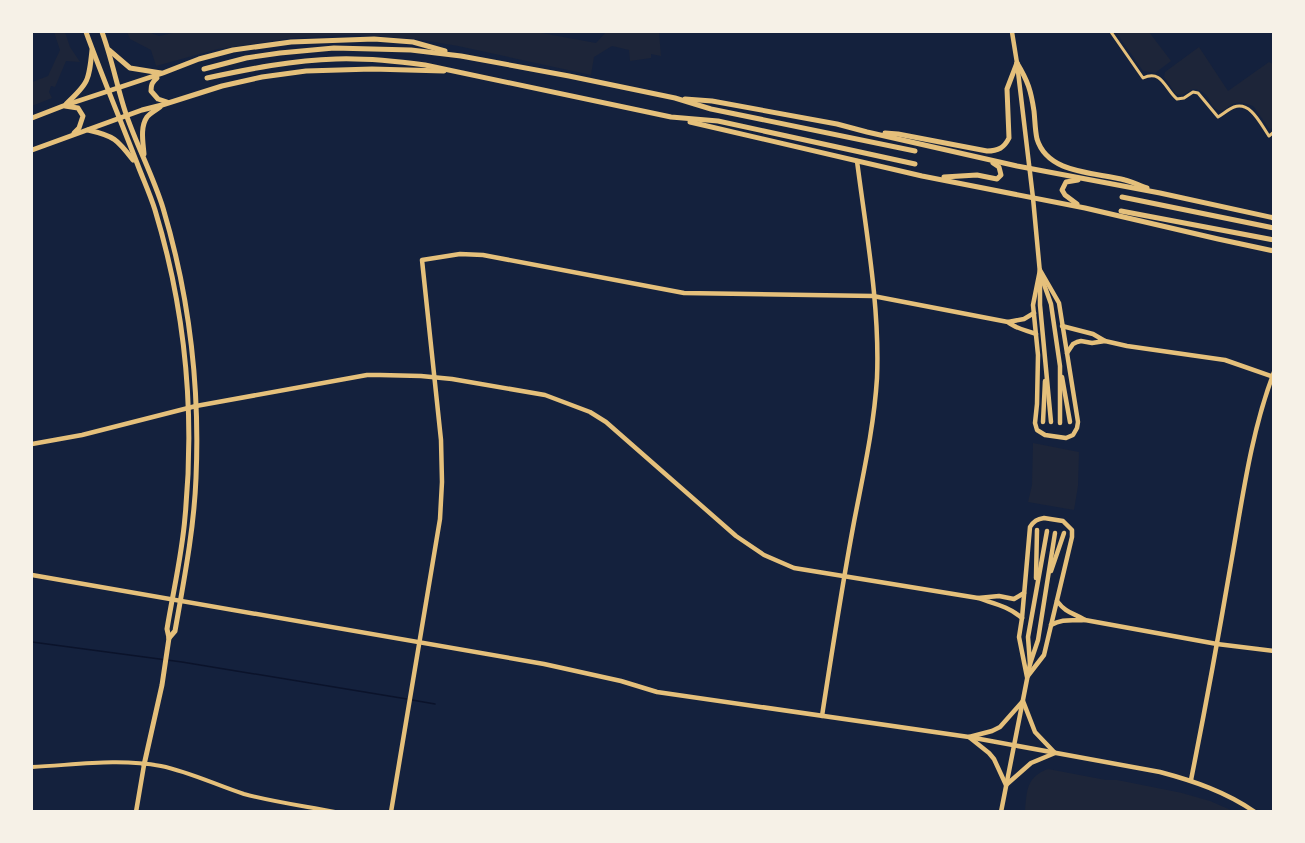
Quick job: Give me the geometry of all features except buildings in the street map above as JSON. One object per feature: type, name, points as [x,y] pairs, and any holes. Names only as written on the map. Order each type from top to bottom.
[{"type":"main road","points":[[86,32],[154,207],[175,290],[183,340],[188,407],[186,509],[167,629],[169,638],[162,685],[144,765]]},
{"type":"main road","points":[[102,32],[126,116],[162,205],[175,250],[192,347],[196,406],[195,488],[175,631],[169,638]]},
{"type":"main road","points":[[32,118],[163,74],[199,59],[233,50],[291,42],[384,39],[413,42],[460,56]]},
{"type":"main road","points":[[63,106],[81,90],[86,81],[92,48]]},
{"type":"main road","points":[[204,69],[246,58],[280,53],[334,48],[402,49],[460,56],[569,76],[675,98],[711,109],[915,151]]},
{"type":"main road","points":[[108,50],[130,68],[163,74]]},
{"type":"main road","points":[[207,78],[248,69],[334,59],[384,60],[425,65],[671,117],[857,161],[1085,208],[1274,251]]},
{"type":"main road","points":[[867,132],[898,134],[996,151],[1006,144],[1009,138],[1007,89],[1017,63]]},
{"type":"main road","points":[[1017,63],[1028,81],[1037,139],[1049,157],[1063,166],[1126,180],[1160,193]]},
{"type":"main road","points":[[32,150],[142,110],[262,76],[306,71],[372,69],[457,72]]},
{"type":"main road","points":[[163,74],[153,81],[151,91],[164,102],[172,101]]},
{"type":"main road","points":[[675,98],[712,101],[837,124],[987,160],[1160,193],[1274,218]]},
{"type":"main road","points":[[145,161],[142,137],[144,125],[147,117],[162,105]]},
{"type":"main road","points":[[63,106],[78,108],[82,116],[79,128],[69,136]]},
{"type":"main road","points":[[671,117],[718,121],[915,164]]},
{"type":"main road","points":[[86,130],[107,134],[114,138],[121,143],[138,166]]},
{"type":"main road","points":[[930,177],[977,175],[997,179],[1001,175],[999,167],[987,160]]},
{"type":"main road","points":[[1082,179],[1066,182],[1062,190],[1073,202],[1085,208]]},
{"type":"main road","points":[[1122,197],[1274,228]]},
{"type":"main road","points":[[1121,210],[1274,240]]},
{"type":"street","points":[[1012,32],[1033,198],[1051,422]]},
{"type":"street","points":[[1111,32],[1143,78],[1149,75],[1161,78],[1177,99],[1184,98],[1193,92],[1198,93],[1218,117],[1235,106],[1246,107],[1251,110],[1269,136],[1274,132]]},
{"type":"street","points":[[822,716],[873,416],[877,380],[871,265],[857,161]]},
{"type":"street","points":[[391,812],[440,519],[441,440],[422,260],[460,254],[483,255],[684,293],[873,296],[1008,322],[1024,319],[1034,313]]},
{"type":"street","points":[[1040,272],[1059,303],[1078,422],[1073,435],[1066,438],[1045,435],[1037,430],[1035,423],[1038,356],[1033,305],[1040,272]]},
{"type":"street","points":[[1040,272],[1051,304],[1070,422]]},
{"type":"street","points":[[1008,322],[1015,328],[1036,334]]},
{"type":"street","points":[[1062,326],[1126,346],[1225,360],[1273,375],[1263,400],[1249,462],[1218,644],[1191,780]]},
{"type":"street","points":[[1067,353],[1077,342],[1105,341]]},
{"type":"street","points":[[1043,422],[1047,364]]},
{"type":"street","points":[[1060,366],[1060,423]]},
{"type":"street","points":[[32,444],[81,435],[188,407],[367,375],[434,377],[545,395],[590,412],[606,422],[736,537],[779,562],[794,568],[978,598],[1013,609],[1022,618]]},
{"type":"street","points":[[1038,519],[1063,521],[1072,530],[1072,537],[1044,655],[1027,677],[1019,637],[1030,527],[1038,519]]},
{"type":"street","points":[[1036,593],[1037,530]]},
{"type":"street","points":[[1030,664],[1028,637],[1047,531]]},
{"type":"street","points":[[1001,812],[1027,677],[1038,640],[1055,533]]},
{"type":"street","points":[[1047,585],[1064,533]]},
{"type":"street","points":[[32,575],[544,664],[621,681],[657,692],[969,737],[1160,772],[1191,780],[1242,803],[1255,812]]},
{"type":"street","points":[[978,598],[1014,599],[1024,593]]},
{"type":"street","points":[[1057,601],[1067,612],[1085,620]]},
{"type":"street","points":[[1051,626],[1064,619],[1085,620],[1218,644],[1274,651]]},
{"type":"street","points":[[969,737],[1000,727],[1023,701]]},
{"type":"street","points":[[1023,701],[1035,732],[1055,753]]},
{"type":"street","points":[[969,737],[994,759],[1006,785]]},
{"type":"street","points":[[1006,785],[1026,766],[1055,753]]},
{"type":"street","points":[[32,767],[110,762],[161,766],[269,801],[335,812]]},
{"type":"street","points":[[136,812],[144,765]]},
{"type":"shaded area","points":[[54,32],[65,32],[70,47],[80,62],[66,61],[55,87],[51,86],[49,92],[52,98],[32,106],[32,82],[48,76],[60,50]]},
{"type":"shaded area","points":[[127,32],[148,32],[159,36],[177,32],[536,32],[596,43],[606,32],[659,32],[661,56],[651,54],[651,58],[630,61],[629,50],[612,46],[594,57],[591,75],[422,40],[346,35],[293,38],[218,49],[156,66],[151,50],[130,39]]},
{"type":"shaded area","points":[[1116,32],[1149,32],[1171,61],[1155,73],[1143,71]]},
{"type":"shaded area","points":[[1199,47],[1228,91],[1269,62],[1273,64],[1273,127],[1270,130],[1254,107],[1250,105],[1236,103],[1220,111],[1199,90],[1193,89],[1182,95],[1176,94],[1164,77],[1165,72]]},
{"type":"shaded area","points":[[1033,443],[1079,452],[1078,486],[1074,510],[1028,502],[1032,485]]},
{"type":"shaded area","points":[[1048,769],[1182,793],[1233,811],[1025,811],[1029,786],[1035,776]]},
{"type":"waterway","points":[[32,642],[182,662],[407,699]]},
{"type":"waterway","points":[[412,700],[435,704]]}]
